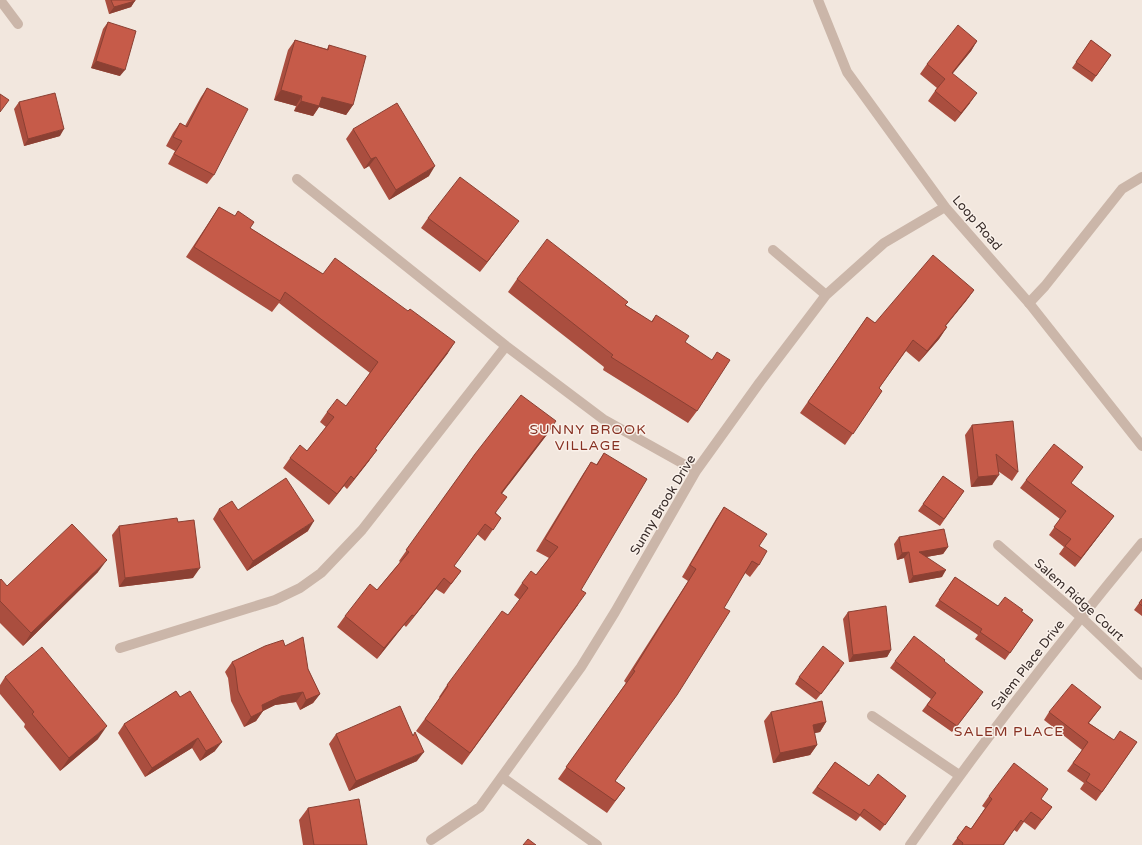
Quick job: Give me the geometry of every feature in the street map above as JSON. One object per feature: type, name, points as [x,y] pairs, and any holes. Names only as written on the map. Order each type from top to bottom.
[{"type":"street","points":[[0,0],[18,24]]},
{"type":"street","name":"Loop Road","points":[[818,0],[847,72],[945,207],[1029,303],[1142,446]]},
{"type":"street","points":[[1029,303],[1045,286],[1122,189],[1142,177]]},
{"type":"street","points":[[297,179],[506,346],[603,419],[696,471]]},
{"type":"street","name":"Sunny Brook Drive","points":[[431,840],[480,807],[502,777],[592,649],[616,612],[696,471],[760,382],[826,295],[884,244],[945,207]]},
{"type":"street","points":[[774,250],[826,295]]},
{"type":"street","points":[[120,648],[275,600],[300,588],[321,573],[362,530],[506,346]]},
{"type":"street","name":"Salem Place Drive","points":[[910,845],[959,775],[1081,617],[1142,543]]},
{"type":"street","name":"Salem Ridge Court","points":[[998,545],[1081,617],[1142,676]]},
{"type":"street","points":[[872,716],[959,775]]},
{"type":"street","points":[[502,777],[597,845]]},
{"type":"building","points":[[111,0],[135,0],[135,1],[114,7]]},
{"type":"building","points":[[108,22],[136,31],[125,70],[96,61]]},
{"type":"building","points":[[958,25],[977,41],[952,73],[977,93],[961,113],[935,91],[945,79],[927,64]]},
{"type":"building","points":[[295,40],[328,50],[329,45],[366,56],[353,105],[322,97],[319,106],[301,101],[302,96],[281,90]]},
{"type":"building","points":[[1091,40],[1111,55],[1096,76],[1076,62]]},
{"type":"building","points":[[207,88],[248,109],[214,175],[174,154],[182,141],[173,137],[180,123],[187,127]]},
{"type":"building","points":[[55,93],[64,129],[28,139],[19,102]]},
{"type":"building","points":[[0,94],[9,100],[0,112]]},
{"type":"building","points":[[397,103],[435,166],[396,190],[376,157],[371,159],[353,129]]},
{"type":"building","points":[[460,177],[519,221],[487,262],[428,218]]},
{"type":"building","points":[[219,207],[235,216],[238,211],[254,222],[250,228],[323,274],[335,258],[408,311],[410,309],[455,342],[375,449],[377,450],[354,479],[351,476],[337,494],[290,458],[300,445],[307,451],[334,417],[327,412],[337,399],[346,406],[378,362],[285,292],[280,301],[194,247]]},
{"type":"building","points":[[547,239],[628,302],[625,305],[652,322],[656,315],[689,336],[685,342],[712,360],[717,352],[730,360],[697,411],[611,357],[613,355],[517,279]]},
{"type":"building","points":[[933,255],[974,290],[927,351],[913,340],[879,388],[882,391],[853,434],[808,402],[867,317],[875,323]]},
{"type":"building","points":[[521,395],[556,421],[501,493],[507,497],[495,513],[501,518],[493,530],[485,524],[454,566],[461,571],[451,584],[444,578],[414,616],[412,615],[384,648],[345,616],[370,584],[377,590],[409,552],[406,550],[475,454]]},
{"type":"building","points":[[1013,421],[1018,472],[996,454],[999,475],[978,477],[972,425]]},
{"type":"building","points":[[1054,444],[1083,467],[1071,483],[1114,516],[1081,558],[1065,546],[1071,539],[1054,527],[1066,511],[1026,480]]},
{"type":"building","points":[[604,453],[647,479],[581,590],[586,593],[470,753],[425,719],[448,686],[447,685],[502,611],[508,615],[528,588],[522,583],[531,571],[536,575],[558,547],[545,539],[591,462],[597,465]]},
{"type":"building","points":[[943,476],[964,491],[944,519],[923,504]]},
{"type":"building","points":[[286,478],[314,521],[253,561],[219,509],[232,501],[238,510]]},
{"type":"building","points":[[724,507],[767,534],[759,546],[767,551],[759,565],[752,561],[724,608],[730,611],[677,695],[615,781],[625,788],[615,801],[566,767],[635,671],[633,670],[696,569],[690,565]]},
{"type":"building","points":[[177,518],[178,522],[194,520],[200,568],[125,578],[119,526]]},
{"type":"building","points":[[72,524],[107,560],[31,633],[0,601],[0,580],[1,579],[7,586]]},
{"type":"building","points":[[944,529],[948,547],[919,552],[946,570],[913,576],[909,552],[902,553],[899,537]]},
{"type":"building","points":[[955,577],[998,606],[1005,597],[1023,610],[1021,611],[1033,620],[1010,653],[980,632],[982,629],[939,600]]},
{"type":"building","points":[[1142,599],[1142,606],[1139,603]]},
{"type":"building","points":[[886,606],[891,650],[853,655],[848,612]]},
{"type":"building","points":[[914,636],[983,692],[957,726],[927,705],[936,693],[895,661]]},
{"type":"building","points":[[303,637],[308,669],[320,694],[306,700],[303,692],[281,696],[262,705],[263,711],[251,717],[238,691],[235,668],[232,662],[265,646],[283,640],[285,646]]},
{"type":"building","points":[[823,646],[844,663],[821,694],[799,677]]},
{"type":"building","points":[[42,647],[107,726],[69,758],[32,714],[34,712],[5,677]]},
{"type":"building","points":[[1072,684],[1101,707],[1088,723],[1114,740],[1120,731],[1137,742],[1102,792],[1086,781],[1090,774],[1073,763],[1088,742],[1049,712]]},
{"type":"building","points":[[176,691],[180,697],[190,691],[222,742],[206,751],[198,738],[152,768],[124,724]]},
{"type":"building","points":[[822,701],[826,722],[813,725],[817,745],[780,753],[771,712]]},
{"type":"building","points":[[400,706],[413,736],[415,732],[424,752],[356,781],[336,734]]},
{"type":"building","points":[[835,762],[869,786],[878,774],[906,796],[885,825],[864,809],[860,815],[817,787]]},
{"type":"building","points":[[1014,763],[1048,789],[1041,799],[1052,807],[1042,820],[1031,812],[1023,822],[1021,820],[1003,845],[962,845],[963,843],[957,838],[966,826],[971,829],[992,799],[989,796]]},
{"type":"building","points":[[359,799],[367,845],[314,845],[308,808]]},
{"type":"building","points":[[528,839],[536,845],[523,845]]},
{"type":"district","name":"SUNNY BROOK VILLAGE","points":[[588,438]]},
{"type":"district","name":"SALEM PLACE","points":[[1009,731]]}]
